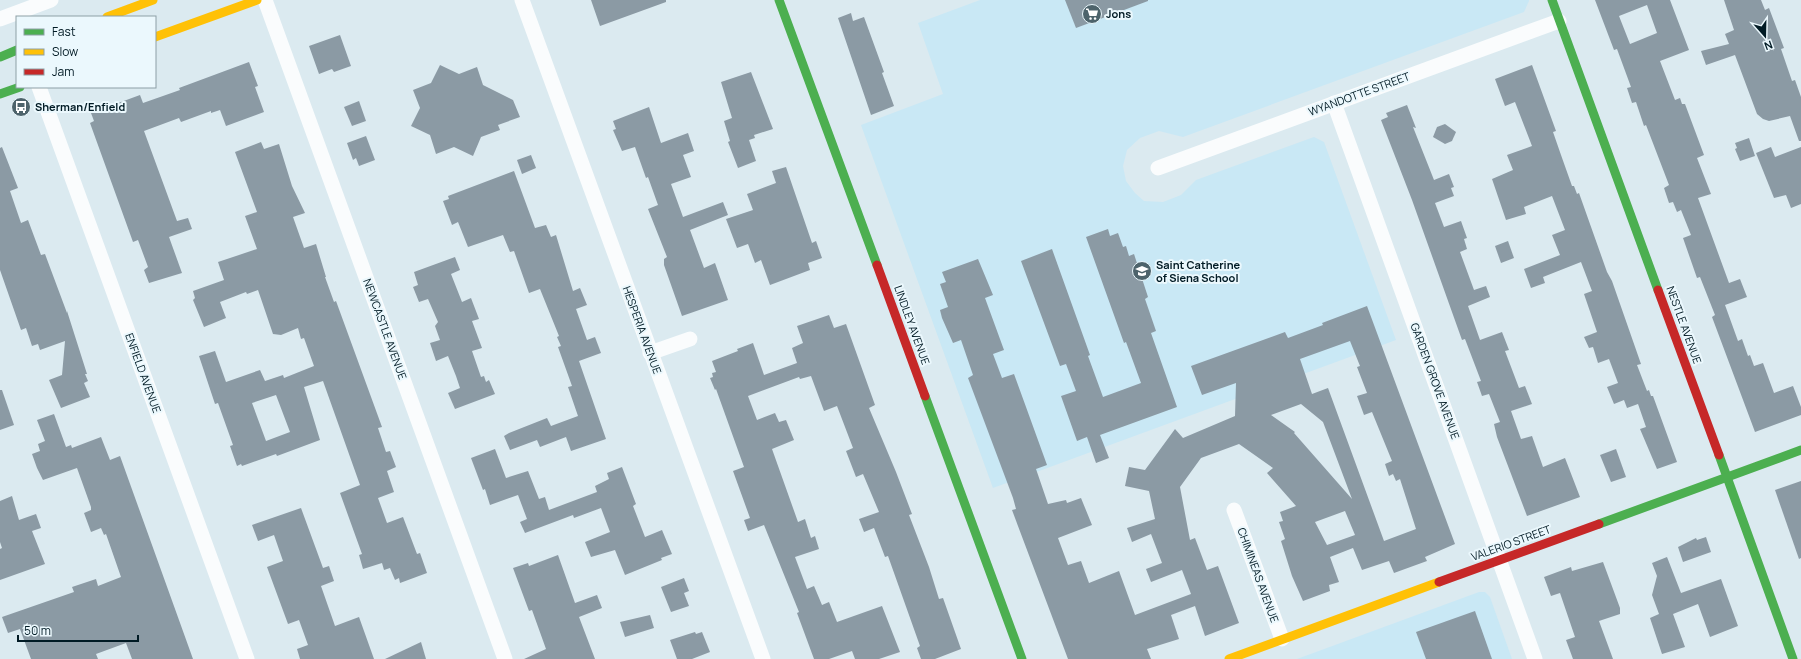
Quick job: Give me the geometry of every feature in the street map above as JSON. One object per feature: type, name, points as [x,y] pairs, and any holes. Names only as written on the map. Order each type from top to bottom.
[{"type":"street","points":[[0,19],[50,0]]},
{"type":"street","points":[[110,16],[154,0]]},
{"type":"street","points":[[156,37],[257,0]]},
{"type":"street","name":"NEWCASTLE AVENUE","points":[[265,0],[506,659]]},
{"type":"street","name":"HESPERIA AVENUE","points":[[522,0],[763,659]]},
{"type":"street","name":"LINDLEY AVENUE","points":[[779,0],[1022,659]]},
{"type":"street","name":"NESTLE AVENUE","points":[[1552,0],[1793,659]]},
{"type":"street","name":"WYANDOTTE STREET","points":[[1158,168],[1559,21]]},
{"type":"street","points":[[0,57],[16,50]]},
{"type":"street","points":[[0,94],[17,88]]},
{"type":"street","name":"ENFIELD AVENUE","points":[[39,88],[248,659]]},
{"type":"street","name":"GARDEN GROVE AVENUE","points":[[1334,103],[1535,659]]},
{"type":"street","points":[[650,353],[690,339]]},
{"type":"street","name":"VALERIO STREET","points":[[1229,659],[1801,450]]},
{"type":"street","name":"CHIMINEAS AVENUE","points":[[1234,510],[1282,639]]},
{"type":"shaded area","name":"Saint Catherine of Siena School","points":[[980,0],[1529,1],[1524,12],[1183,137],[1159,131],[1140,138],[1127,150],[1123,166],[1126,181],[1135,193],[1144,201],[1163,202],[1181,195],[1196,180],[1314,137],[1324,142],[1396,340],[993,488],[861,125],[943,94],[918,23]]},
{"type":"shaded area","points":[[1479,592],[1485,592],[1490,597],[1512,659],[1297,659]]},
{"type":"building","points":[[591,0],[666,0],[666,2],[600,26]]},
{"type":"building","name":"Jons","points":[[1065,0],[1148,0],[1148,1],[1076,28]]},
{"type":"building","points":[[1595,0],[1670,0],[1689,50],[1660,61],[1675,100],[1680,98],[1682,104],[1685,104],[1704,155],[1697,158],[1711,194],[1698,198],[1729,283],[1740,279],[1747,297],[1725,305],[1738,341],[1742,339],[1748,356],[1750,355],[1754,366],[1763,363],[1774,393],[1793,386],[1801,407],[1801,415],[1755,432],[1712,317],[1715,315],[1700,277],[1697,278],[1683,238],[1691,235],[1681,210],[1677,212],[1673,202],[1669,203],[1664,188],[1669,185],[1646,125],[1644,126],[1636,102],[1632,103],[1627,88],[1631,87],[1617,49],[1614,50]],"holes":[[[1647,5],[1657,33],[1630,44],[1619,16]]]},
{"type":"building","points":[[1724,0],[1761,0],[1765,10],[1769,8],[1784,48],[1781,49],[1792,81],[1795,80],[1801,97],[1801,141],[1799,141],[1790,116],[1769,121],[1763,119],[1757,114],[1735,55],[1706,65],[1701,51],[1729,44],[1725,34],[1734,30]]},
{"type":"building","points":[[851,13],[853,21],[864,17],[884,72],[882,73],[894,106],[871,115],[838,18]]},
{"type":"building","points":[[340,35],[351,66],[334,72],[332,69],[319,74],[309,46]]},
{"type":"building","points":[[249,62],[258,86],[255,87],[264,112],[226,126],[220,110],[211,113],[211,111],[181,122],[179,118],[144,131],[177,221],[188,218],[192,229],[169,237],[182,273],[149,283],[144,270],[148,267],[138,240],[133,242],[90,123],[94,121],[91,113],[140,95],[143,103],[180,90],[179,88]]},
{"type":"building","points":[[440,65],[459,74],[477,67],[483,85],[513,100],[520,117],[498,125],[500,130],[481,137],[473,156],[454,147],[436,154],[430,135],[411,126],[420,108],[413,90],[431,83]]},
{"type":"building","points":[[1532,65],[1556,131],[1553,132],[1572,186],[1574,186],[1577,194],[1579,193],[1607,272],[1612,281],[1641,364],[1637,365],[1647,391],[1649,390],[1651,396],[1653,396],[1677,462],[1657,469],[1640,429],[1646,427],[1638,404],[1627,408],[1624,400],[1614,404],[1607,387],[1618,383],[1609,359],[1598,363],[1593,347],[1589,348],[1584,337],[1597,332],[1584,294],[1592,291],[1581,262],[1543,277],[1545,283],[1531,288],[1524,269],[1560,255],[1552,235],[1565,230],[1552,196],[1524,207],[1526,214],[1506,220],[1492,179],[1513,170],[1507,155],[1532,146],[1515,102],[1505,106],[1495,79]]},
{"type":"building","points":[[751,72],[773,129],[754,135],[755,138],[749,140],[756,161],[738,168],[728,142],[730,141],[724,121],[732,118],[721,82]]},
{"type":"building","points":[[359,101],[366,121],[352,126],[344,107]]},
{"type":"building","points":[[1407,105],[1416,128],[1413,127],[1434,180],[1449,174],[1454,187],[1451,188],[1454,196],[1435,203],[1444,227],[1461,221],[1467,238],[1464,239],[1467,249],[1460,252],[1474,290],[1486,286],[1490,297],[1468,306],[1480,340],[1502,332],[1509,350],[1505,351],[1519,388],[1525,386],[1532,404],[1511,411],[1521,439],[1532,436],[1543,467],[1565,458],[1580,497],[1527,516],[1497,437],[1494,424],[1500,422],[1489,394],[1482,396],[1477,382],[1481,381],[1465,339],[1462,340],[1412,200],[1381,120],[1388,117],[1386,113]]},
{"type":"building","points":[[649,107],[661,143],[688,133],[694,151],[683,155],[691,177],[671,184],[683,217],[723,202],[728,215],[690,230],[704,268],[715,263],[728,300],[682,316],[664,265],[664,259],[667,257],[648,209],[658,205],[648,177],[646,178],[635,147],[622,151],[613,130],[616,129],[613,121]]},
{"type":"building","points":[[1445,124],[1456,132],[1452,141],[1445,144],[1433,137],[1437,127]]},
{"type":"building","points":[[366,136],[375,160],[359,166],[356,158],[353,160],[347,143]]},
{"type":"building","points":[[1749,138],[1755,156],[1740,161],[1735,149],[1737,148],[1735,143]]},
{"type":"building","points":[[261,142],[264,149],[279,144],[292,186],[305,213],[293,217],[304,248],[316,244],[334,302],[336,301],[382,427],[378,428],[386,452],[390,451],[396,467],[387,471],[394,492],[378,498],[387,523],[403,517],[417,554],[420,553],[427,573],[400,583],[399,578],[395,580],[390,568],[384,570],[382,563],[363,569],[359,555],[362,554],[340,493],[360,485],[323,381],[304,387],[320,440],[277,456],[276,454],[242,466],[241,464],[237,466],[230,446],[233,445],[218,403],[215,404],[199,356],[215,351],[226,382],[260,370],[265,381],[283,375],[284,378],[314,366],[304,338],[301,339],[298,328],[281,335],[273,334],[258,290],[247,294],[246,292],[220,302],[226,318],[204,327],[193,300],[195,298],[193,291],[224,280],[218,262],[257,249],[245,216],[257,212],[235,152]],"holes":[[[276,395],[290,432],[266,441],[252,403]]]},
{"type":"building","points":[[2,147],[18,188],[10,191],[21,223],[28,220],[41,255],[45,254],[67,313],[67,311],[87,374],[85,374],[88,381],[84,383],[90,397],[61,408],[49,380],[62,375],[65,341],[40,350],[38,344],[32,346],[26,328],[21,330],[0,270],[0,148]]},
{"type":"building","points":[[1771,147],[1775,157],[1801,147],[1801,204],[1791,208],[1786,195],[1774,198],[1756,153]]},
{"type":"building","points":[[531,155],[536,168],[522,174],[517,160]]},
{"type":"building","points":[[786,167],[812,243],[816,241],[822,258],[808,263],[810,270],[770,285],[761,260],[755,263],[748,244],[737,248],[726,219],[753,210],[747,194],[776,183],[772,171]]},
{"type":"building","points":[[514,171],[535,228],[546,225],[551,237],[556,235],[573,291],[580,288],[587,305],[576,309],[587,340],[595,337],[601,353],[579,361],[606,439],[571,451],[566,437],[540,447],[537,440],[510,450],[504,436],[509,433],[547,418],[551,426],[578,416],[568,387],[572,386],[558,347],[561,346],[557,337],[559,336],[540,289],[529,293],[514,251],[510,252],[503,235],[468,247],[458,222],[452,225],[443,201],[449,199],[448,196]]},
{"type":"building","points":[[1108,229],[1110,236],[1118,233],[1123,247],[1126,246],[1129,256],[1134,254],[1148,297],[1145,299],[1156,331],[1151,333],[1177,407],[1100,435],[1109,458],[1096,463],[1087,437],[1077,441],[1061,396],[1076,391],[1066,364],[1060,366],[1021,261],[1052,249],[1090,355],[1088,356],[1103,397],[1141,383],[1126,342],[1124,343],[1086,237]]},
{"type":"building","points":[[1508,241],[1514,258],[1501,263],[1495,246]]},
{"type":"building","points":[[455,257],[460,270],[451,274],[462,302],[471,298],[479,319],[472,321],[482,348],[472,351],[481,377],[484,376],[486,382],[489,380],[495,394],[455,409],[448,393],[460,388],[456,376],[448,356],[436,361],[430,343],[440,340],[435,326],[438,322],[428,299],[419,302],[413,287],[418,285],[414,272]]},
{"type":"building","points":[[978,259],[993,295],[985,298],[1004,350],[993,354],[1002,378],[1014,374],[1047,465],[1036,469],[1048,504],[1066,500],[1067,503],[1081,498],[1092,525],[1058,538],[1068,565],[1081,561],[1089,583],[1119,571],[1135,615],[1191,594],[1182,570],[1151,582],[1146,569],[1162,563],[1151,534],[1132,542],[1127,528],[1155,519],[1149,491],[1125,486],[1129,467],[1145,470],[1175,429],[1183,438],[1235,416],[1236,383],[1202,395],[1191,366],[1285,332],[1288,338],[1367,306],[1455,544],[1425,557],[1427,561],[1394,573],[1389,561],[1362,570],[1353,548],[1330,557],[1339,582],[1329,585],[1330,591],[1303,601],[1292,576],[1281,541],[1285,539],[1279,522],[1283,521],[1280,512],[1296,506],[1267,473],[1273,468],[1239,444],[1201,458],[1180,487],[1190,540],[1195,538],[1207,570],[1218,566],[1239,623],[1205,636],[1195,606],[1171,615],[1179,639],[1147,649],[1151,659],[1068,659],[1012,510],[1016,509],[1013,498],[968,378],[973,375],[961,340],[953,343],[942,318],[940,310],[948,307],[940,284],[946,282],[942,272]],"holes":[[[1350,341],[1360,366],[1357,367],[1367,393],[1357,396],[1364,415],[1372,412],[1392,461],[1385,464],[1389,476],[1393,474],[1396,481],[1400,479],[1416,529],[1384,541],[1328,388],[1312,394],[1300,359]],[[1301,404],[1323,422],[1352,499],[1294,433],[1295,432],[1271,415]],[[1345,511],[1355,535],[1327,545],[1315,522]]]},
{"type":"building","points":[[829,315],[834,328],[846,324],[875,405],[869,408],[912,514],[909,515],[929,567],[939,599],[943,598],[961,649],[935,659],[921,659],[917,648],[920,646],[888,556],[885,557],[874,528],[864,532],[859,519],[879,512],[863,474],[856,477],[846,451],[853,448],[837,406],[824,411],[811,376],[800,379],[799,377],[748,396],[757,420],[775,413],[779,422],[786,420],[794,440],[772,449],[798,522],[805,519],[811,538],[815,536],[819,549],[795,557],[807,589],[814,586],[822,605],[829,602],[837,622],[882,606],[900,652],[879,659],[855,659],[852,651],[829,659],[814,659],[797,613],[799,612],[764,525],[748,531],[744,520],[750,518],[733,471],[744,467],[716,389],[715,390],[710,378],[713,377],[712,373],[716,372],[712,361],[738,351],[737,349],[753,343],[764,375],[797,363],[792,348],[803,343],[797,326]]},
{"type":"building","points":[[0,390],[2,390],[14,425],[0,430]]},
{"type":"building","points":[[54,414],[66,447],[71,445],[72,448],[101,437],[110,460],[120,456],[193,659],[132,659],[126,643],[96,654],[98,659],[31,659],[20,629],[8,633],[2,617],[74,592],[72,587],[96,579],[98,586],[121,577],[106,534],[104,535],[101,528],[91,532],[84,513],[91,510],[91,507],[77,468],[43,480],[37,468],[32,454],[40,451],[38,444],[45,441],[37,420]]},
{"type":"building","points":[[495,449],[506,478],[528,471],[539,499],[545,497],[549,510],[597,492],[595,486],[609,479],[607,473],[622,467],[636,504],[633,506],[645,537],[662,530],[672,554],[661,558],[662,560],[625,575],[615,550],[591,557],[585,542],[610,532],[601,508],[574,518],[573,515],[525,533],[520,522],[527,519],[518,495],[490,505],[485,489],[483,490],[471,458]]},
{"type":"building","points":[[1616,449],[1626,477],[1611,482],[1600,455]]},
{"type":"building","points":[[1801,481],[1801,558],[1799,559],[1775,490]]},
{"type":"building","points":[[12,496],[19,520],[36,514],[41,528],[32,531],[45,564],[0,580],[0,549],[2,548],[0,542],[0,501]]},
{"type":"building","points":[[301,508],[323,568],[329,566],[334,581],[321,586],[335,626],[359,617],[374,659],[300,659],[297,649],[308,645],[299,620],[288,624],[267,567],[283,561],[274,535],[258,541],[252,525]]},
{"type":"building","points":[[1706,537],[1711,552],[1683,562],[1678,547],[1696,538],[1697,540]]},
{"type":"building","points":[[558,555],[575,603],[597,595],[602,608],[579,617],[595,659],[524,659],[546,649],[532,610],[529,611],[513,568],[528,563],[529,566]]},
{"type":"building","points":[[1667,557],[1681,593],[1721,579],[1738,626],[1710,637],[1698,604],[1673,614],[1685,647],[1662,654],[1650,618],[1659,614],[1652,595],[1657,576],[1652,563]]},
{"type":"building","points":[[1603,562],[1620,608],[1620,614],[1599,621],[1613,659],[1573,659],[1566,640],[1575,637],[1560,593],[1551,596],[1544,577],[1571,567],[1572,571]]},
{"type":"building","points":[[684,578],[689,591],[684,593],[689,606],[671,612],[661,587]]},
{"type":"building","points":[[1475,611],[1492,659],[1426,659],[1416,632]]},
{"type":"building","points":[[650,615],[654,628],[625,637],[620,622]]},
{"type":"building","points":[[695,632],[696,634],[702,632],[710,652],[692,659],[677,659],[670,640]]},
{"type":"building","points":[[421,642],[426,659],[385,659]]},
{"type":"traffic: fast","points":[[779,0],[877,265]]},
{"type":"traffic: fast","points":[[1552,0],[1658,290]]},
{"type":"traffic: fast","points":[[0,57],[16,50]]},
{"type":"traffic: fast","points":[[0,94],[17,88]]},
{"type":"traffic: fast","points":[[925,396],[1022,659]]},
{"type":"traffic: fast","points":[[1599,524],[1801,450]]},
{"type":"traffic: fast","points":[[1719,455],[1793,659]]},
{"type":"traffic: slow","points":[[110,16],[153,0]]},
{"type":"traffic: slow","points":[[156,37],[257,0]]},
{"type":"traffic: slow","points":[[1229,659],[1439,582]]},
{"type":"traffic: jam","points":[[877,265],[925,396]]},
{"type":"traffic: jam","points":[[1658,290],[1719,455]]},
{"type":"traffic: jam","points":[[1439,582],[1599,524]]},
{"type":"place","name":"Jons","points":[[1092,14]]},
{"type":"place","name":"Sherman/Enfield","points":[[21,107]]},
{"type":"place","name":"Saint Catherine of Siena School","points":[[1142,271]]}]
